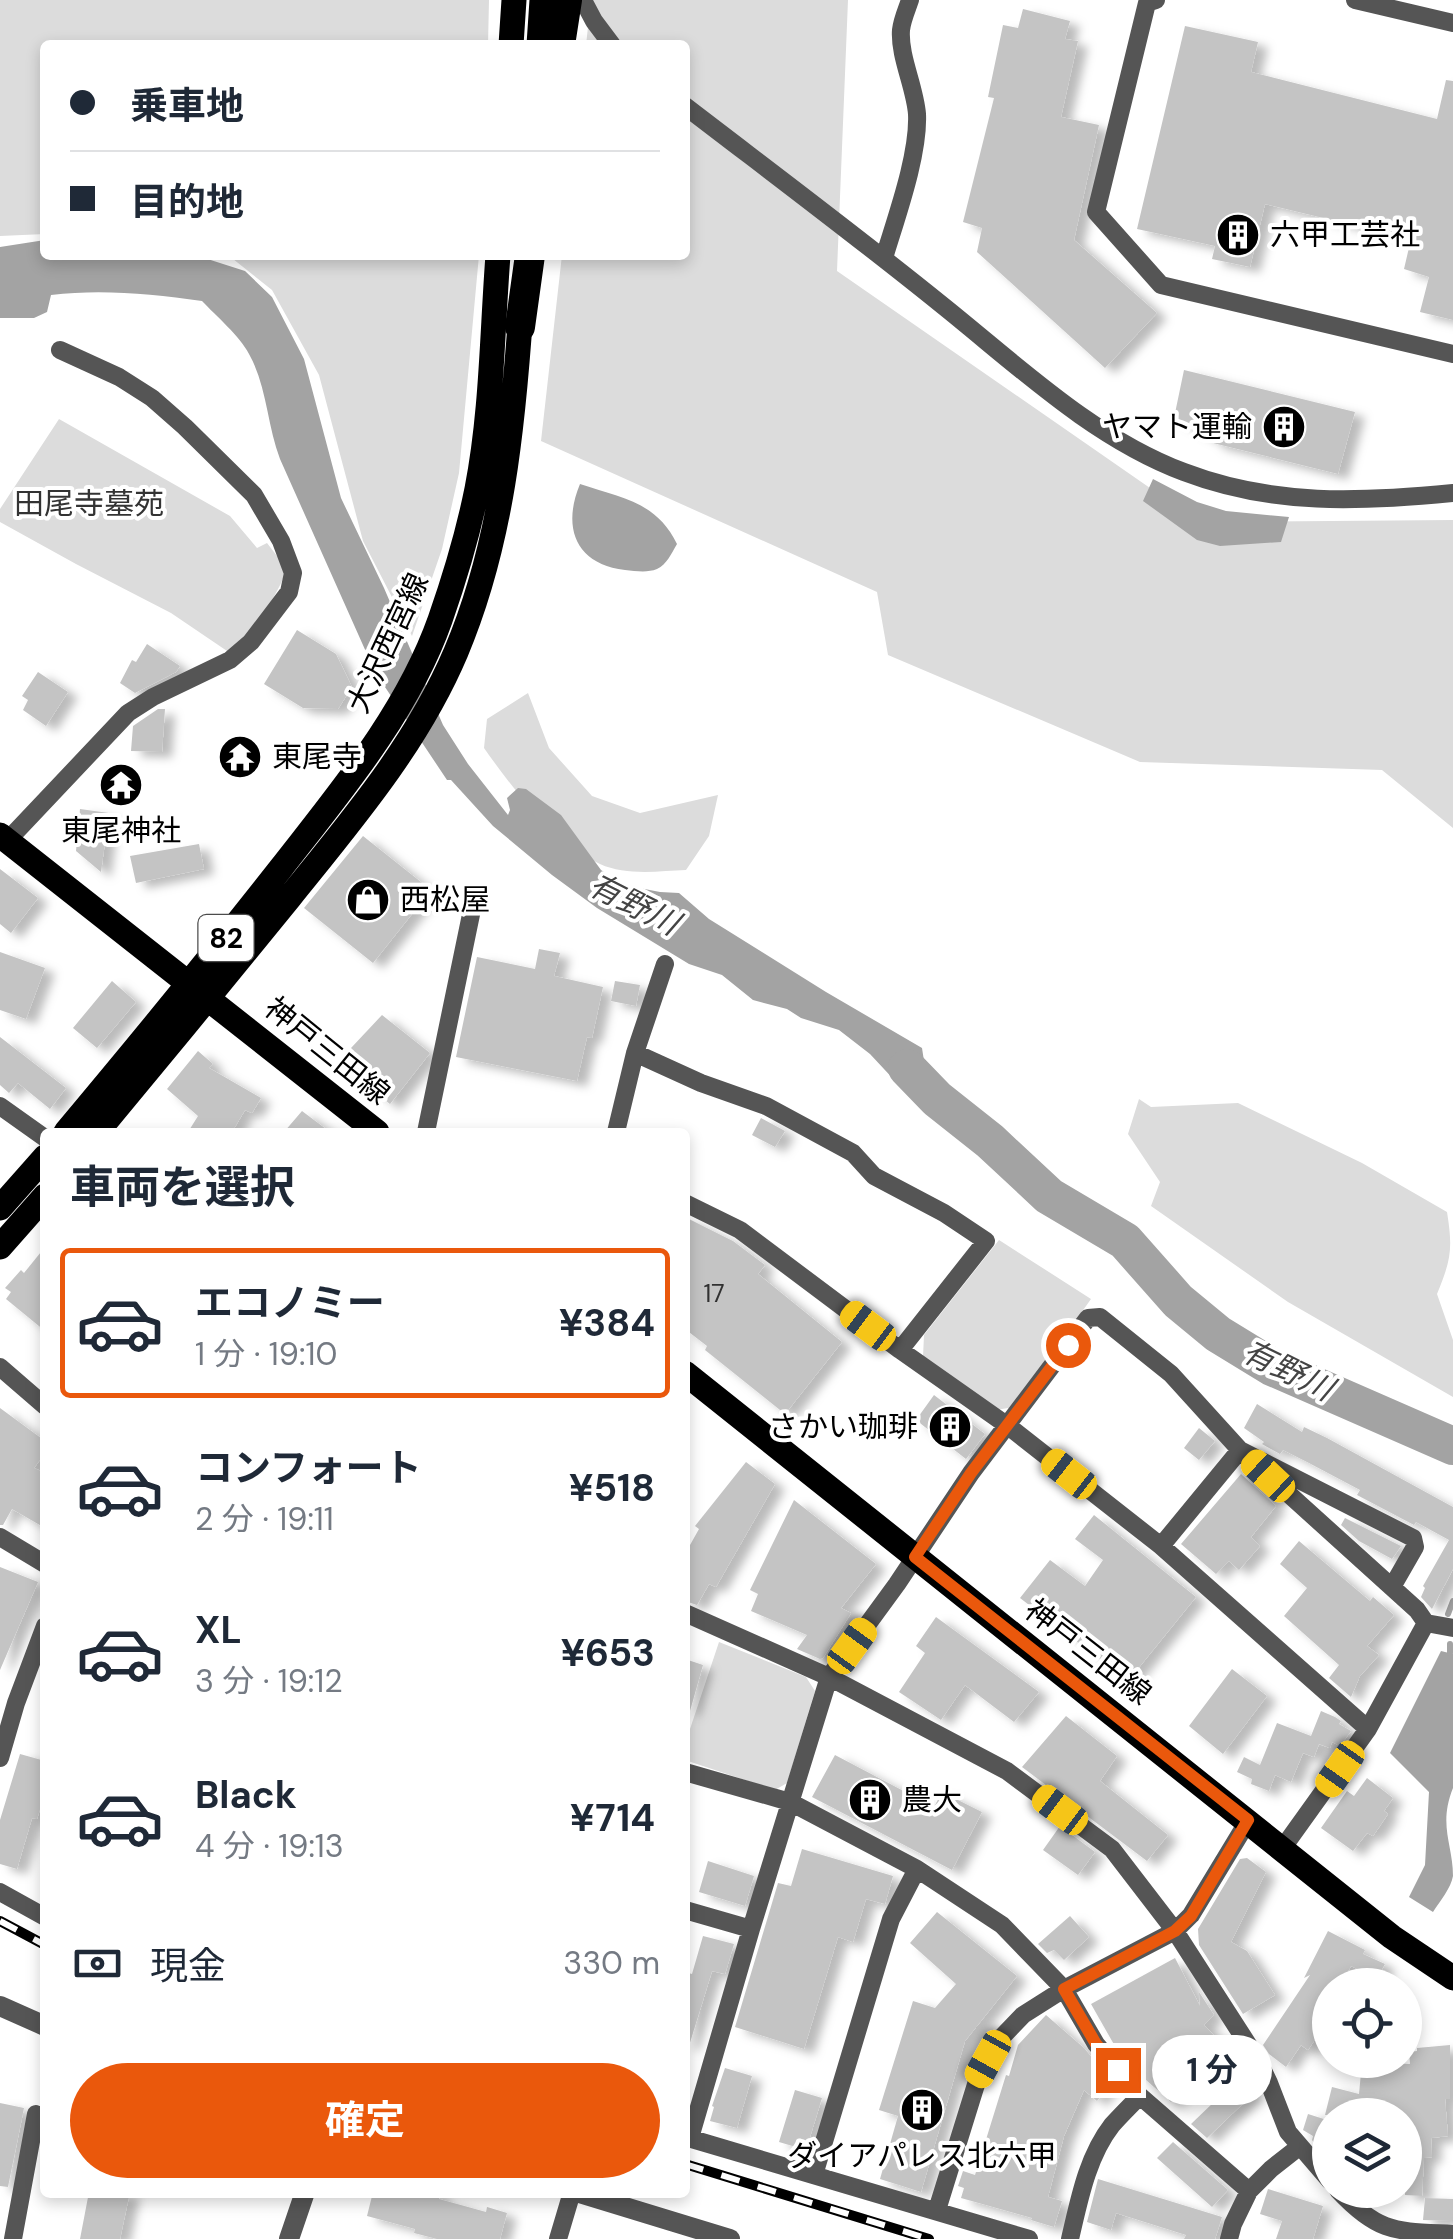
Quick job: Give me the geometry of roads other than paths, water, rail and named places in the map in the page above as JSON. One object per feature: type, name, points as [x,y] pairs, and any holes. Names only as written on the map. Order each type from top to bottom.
[{"type":"highway","points":[[562,40],[579,1]]},
{"type":"highway","points":[[520,326],[527,260]]},
{"type":"main road","points":[[512,40],[514,0]]},
{"type":"main road","points":[[539,40],[542,0]]},
{"type":"main road","name":"大沢西宮線","points":[[101,1128],[379,738],[407,691],[438,625],[469,526],[480,473],[498,260]]},
{"type":"main road","name":"大沢西宮線","points":[[70,1128],[199,991],[394,764],[428,709],[455,654],[481,582],[500,509],[520,326]]},
{"type":"main road","name":"神戸三田線","points":[[4,838],[373,1128]]},
{"type":"main road","points":[[0,1208],[40,1163]]},
{"type":"main road","points":[[0,1247],[40,1202]]},
{"type":"main road","name":"神戸三田線","points":[[690,1378],[1392,1936],[1453,1978]]},
{"type":"street","points":[[884,258],[909,167],[917,118],[901,30],[910,0]]},
{"type":"street","points":[[1156,0],[1147,3],[1096,212],[1161,285],[1453,354]]},
{"type":"street","points":[[1355,0],[1453,23]]},
{"type":"street","points":[[579,1],[608,40]]},
{"type":"street","points":[[690,110],[1080,413],[1132,447],[1184,472],[1262,494],[1370,500],[1453,493]]},
{"type":"street","points":[[4,838],[128,714],[153,697],[230,660],[251,642],[289,592],[293,573],[281,541],[254,495],[185,427],[120,377],[60,350]]},
{"type":"street","points":[[427,1128],[474,900]]},
{"type":"street","points":[[617,1128],[634,1053],[665,964]]},
{"type":"street","points":[[634,1053],[766,1106],[853,1153],[874,1176],[990,1235],[900,1350]]},
{"type":"street","points":[[0,1106],[40,1134]]},
{"type":"street","points":[[690,1206],[740,1230],[1008,1426],[1161,1546],[1368,1729]]},
{"type":"street","points":[[690,2127],[829,1677],[971,1473],[1088,1318],[1100,1317],[1170,1374],[1240,1450],[1426,1622],[1453,1628]]},
{"type":"street","points":[[0,1367],[40,1400]]},
{"type":"street","points":[[1240,1450],[1413,1538],[1415,1548],[1392,1588]]},
{"type":"street","points":[[1161,1546],[1240,1450]]},
{"type":"street","points":[[1312,1517],[1325,1494]]},
{"type":"street","points":[[0,1537],[40,1561]]},
{"type":"street","points":[[690,1615],[829,1677],[1007,1771],[1112,1850],[1175,1931],[1258,2060],[1288,2132],[1312,2162]]},
{"type":"street","points":[[1282,1849],[1368,1729],[1426,1622]]},
{"type":"street","points":[[0,1758],[40,1639]]},
{"type":"street","points":[[690,1773],[790,1802],[917,1869],[1002,1925],[1064,1989],[1096,2044],[1140,2096],[1249,2191]]},
{"type":"street","points":[[937,2210],[978,2078],[999,2040],[1023,2016],[1064,1989],[1175,1931],[1191,1916],[1248,1820]]},
{"type":"street","points":[[814,2175],[890,1919],[917,1869]]},
{"type":"street","points":[[0,1892],[40,1914]]},
{"type":"street","points":[[690,1911],[751,1928]]},
{"type":"street","points":[[0,2006],[40,2024]]},
{"type":"street","points":[[1070,2239],[1094,2157],[1110,2128],[1140,2096]]},
{"type":"street","points":[[13,2239],[36,2114]]},
{"type":"street","points":[[690,2138],[1029,2239]]},
{"type":"street","points":[[1228,2239],[1249,2191],[1298,2147]]},
{"type":"street","points":[[288,2239],[303,2198]]},
{"type":"street","points":[[558,2239],[572,2198]]},
{"type":"street","points":[[594,2198],[730,2239]]},
{"type":"street","points":[[1356,2208],[1368,2220],[1389,2228],[1453,2234]]},
{"type":"water","points":[[40,241],[40,260],[211,260],[245,271],[272,297],[304,359],[341,498],[443,725],[508,815],[507,798],[518,788],[526,789],[561,815],[601,870],[624,885],[679,893],[709,919],[922,1048],[924,1061],[953,1092],[936,1113],[912,1099],[870,1054],[839,1030],[753,1000],[722,975],[689,964],[597,908],[493,826],[447,780],[375,672],[280,459],[260,379],[249,354],[202,301],[145,294],[51,295],[47,312],[34,318],[0,318],[0,247]]},
{"type":"water","points":[[1153,479],[1197,502],[1226,511],[1289,517],[1281,542],[1220,546],[1197,540],[1143,501]]},
{"type":"water","points":[[580,484],[636,503],[659,518],[677,544],[664,564],[649,571],[625,570],[594,560],[584,551],[573,529],[572,515]]},
{"type":"water","points":[[1441,1651],[1453,1654],[1453,1788],[1446,1824],[1453,1876],[1433,1912],[1409,1897],[1425,1865],[1429,1792],[1390,1753]]},
{"type":"waterway","name":"有野川","points":[[907,1068],[1049,1196],[1125,1241],[1178,1301],[1218,1334],[1272,1367],[1453,1446]]},
{"type":"waterway","points":[[1448,1614],[1453,1601]]},
{"type":"waterway","points":[[1450,1644],[1450,1653]]},
{"type":"railway","points":[[0,1921],[40,1942]]},
{"type":"railway","points":[[690,2166],[929,2239]]},
{"type":"place","name":"六甲工芸社","points":[[1238,235]]},
{"type":"place","name":"ヤマト運輸","points":[[1284,427]]},
{"type":"place","name":"東尾寺","points":[[240,757]]},
{"type":"place","name":"東尾神社","points":[[121,785]]},
{"type":"place","name":"西松屋","points":[[368,900]]},
{"type":"place","name":"さかい珈琲","points":[[950,1427]]},
{"type":"place","name":"農大","points":[[870,1800]]},
{"type":"place","name":"ダイアパレス北六甲","points":[[922,2110]]},
{"type":"park label","name":"田尾寺墓苑","points":[[89,504]]}]
